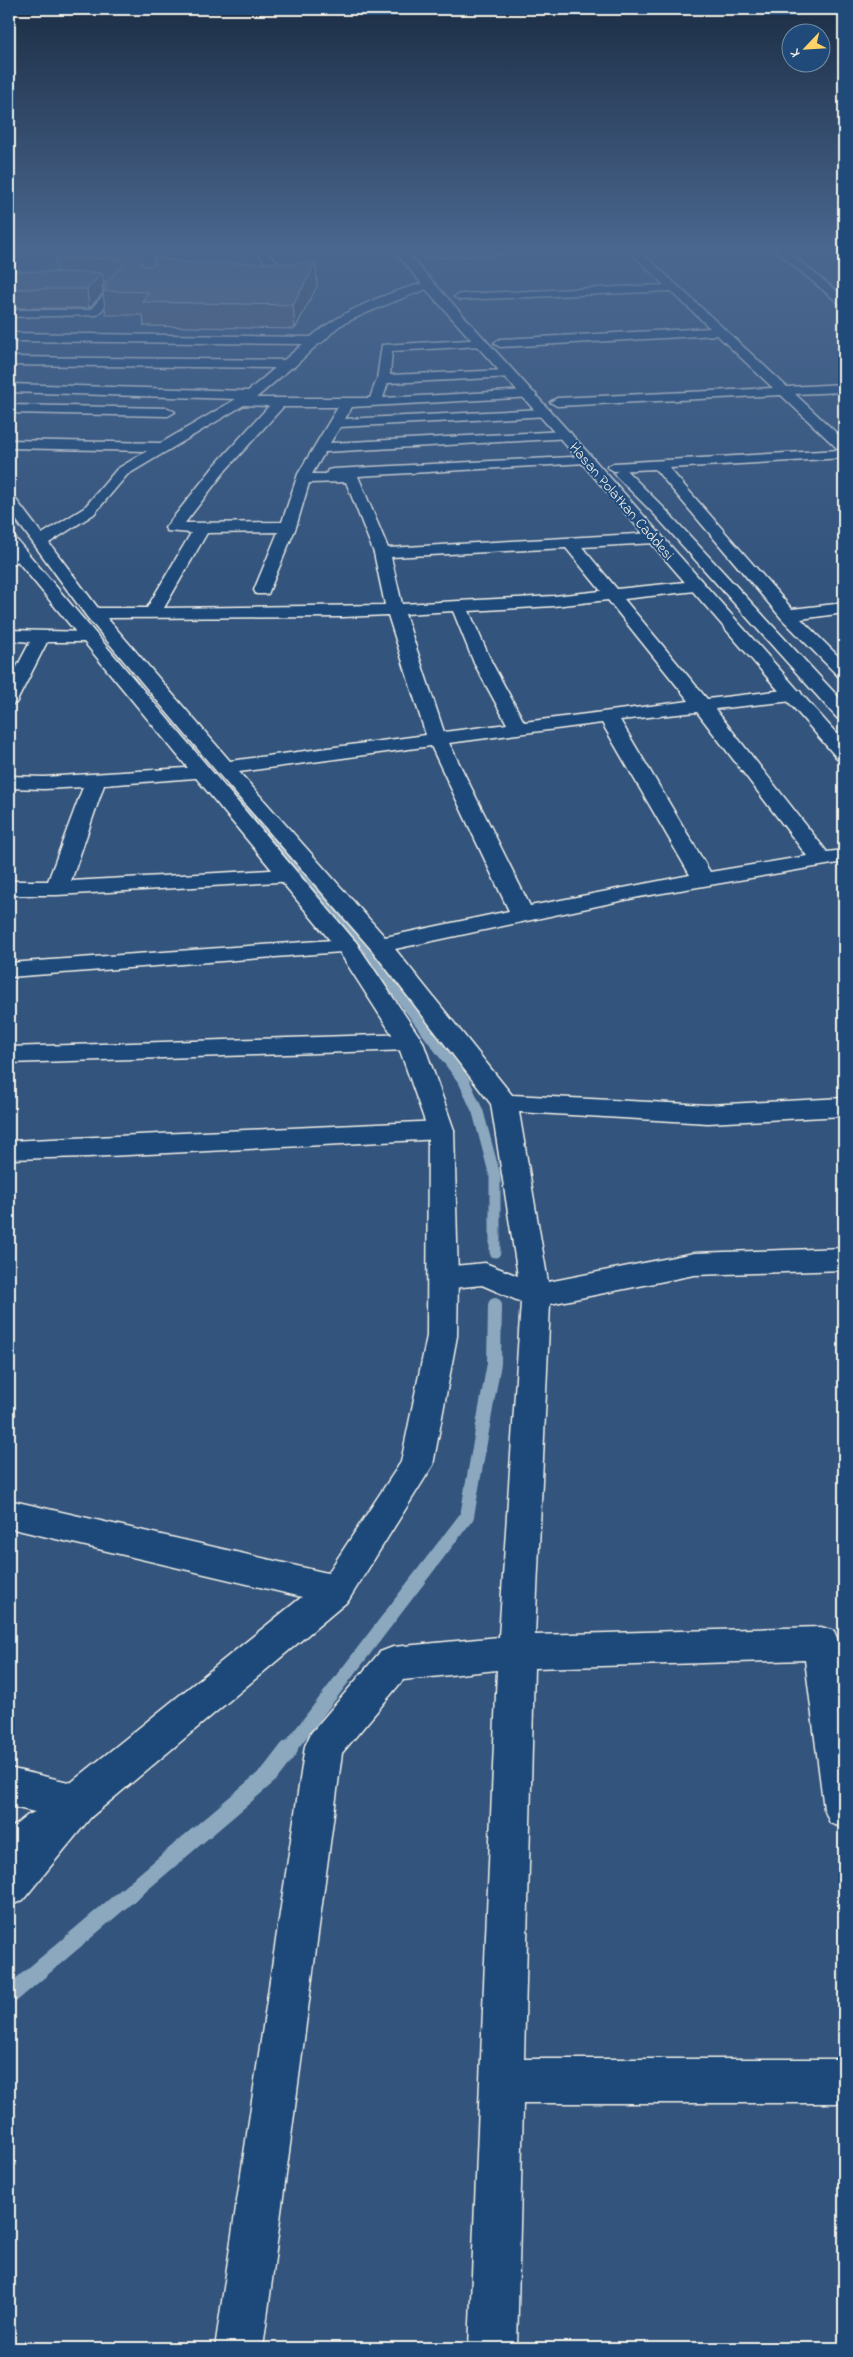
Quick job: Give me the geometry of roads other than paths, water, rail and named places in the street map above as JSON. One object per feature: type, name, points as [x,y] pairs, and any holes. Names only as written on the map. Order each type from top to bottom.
[{"type":"street","points":[[19,549],[89,511],[122,472],[224,413],[295,360]]},
{"type":"street","points":[[375,402],[383,379],[385,360]]},
{"type":"street","name":"Hasan Polatkan Caddesi","points":[[500,360],[508,374],[529,394],[544,414],[565,435],[695,586],[844,754]]},
{"type":"street","points":[[751,360],[844,447]]},
{"type":"street","points":[[9,361],[290,364]]},
{"type":"street","points":[[383,379],[508,374]]},
{"type":"street","points":[[9,388],[246,398],[278,404],[375,402],[529,394]]},
{"type":"street","points":[[557,402],[844,388]]},
{"type":"street","name":"Hasan Polatkan Caddesi","points":[[544,389],[570,416]]},
{"type":"street","points":[[262,590],[288,527],[305,476],[348,402]]},
{"type":"street","points":[[278,404],[220,468],[173,528],[288,527]]},
{"type":"street","points":[[9,409],[224,413]]},
{"type":"street","points":[[336,423],[544,414]]},
{"type":"street","points":[[320,448],[565,435]]},
{"type":"street","points":[[9,444],[166,447]]},
{"type":"street","name":"Hasan Polatkan Caddesi","points":[[602,452],[614,467],[659,511],[844,714]]},
{"type":"street","points":[[614,467],[844,454]]},
{"type":"street","points":[[305,476],[586,459]]},
{"type":"street","points":[[658,464],[788,614],[844,672]]},
{"type":"street","points":[[305,476],[352,477],[382,553],[395,610],[437,739],[522,914]]},
{"type":"street","points":[[9,500],[19,549],[90,625],[212,770],[380,945],[504,1103],[536,1296],[516,1652],[492,2348]]},
{"type":"street","points":[[152,613],[202,528]]},
{"type":"street","points":[[382,553],[655,538]]},
{"type":"street","points":[[571,544],[614,594],[703,706],[822,860]]},
{"type":"street","points":[[9,635],[41,637],[152,613],[395,610],[554,601],[695,586]]},
{"type":"street","points":[[459,606],[482,663],[519,728]]},
{"type":"street","points":[[788,614],[844,608]]},
{"type":"street","points":[[9,699],[41,637]]},
{"type":"street","points":[[9,782],[44,783],[96,780],[212,770],[608,716],[793,695]]},
{"type":"street","points":[[608,716],[702,879]]},
{"type":"street","points":[[9,1854],[77,1802],[336,1590],[417,1465],[442,1336],[441,1130],[410,1042],[347,946],[287,876],[212,770]]},
{"type":"street","points":[[57,888],[96,780]]},
{"type":"street","points":[[380,945],[522,914],[702,879],[844,856]]},
{"type":"street","points":[[9,888],[57,888],[287,876]]},
{"type":"street","points":[[9,970],[347,946]]},
{"type":"street","points":[[9,1055],[410,1042]]},
{"type":"street","points":[[504,1103],[708,1114],[844,1107]]},
{"type":"street","points":[[9,1150],[88,1148],[441,1130]]},
{"type":"street","points":[[443,1278],[485,1274],[536,1296],[694,1264],[844,1259]]},
{"type":"street","points":[[9,1514],[336,1590]]},
{"type":"street","points":[[239,2348],[324,1746],[393,1664],[516,1652],[821,1643],[844,1809]]},
{"type":"street","points":[[9,1787],[77,1802]]},
{"type":"street","points":[[9,1886],[77,1802]]},
{"type":"street","points":[[502,2081],[844,2081]]},
{"type":"waterway","points":[[9,510],[21,526]]},
{"type":"waterway","points":[[231,788],[342,917]]},
{"type":"waterway","points":[[341,916],[464,1081],[478,1112],[495,1176],[495,1252]]},
{"type":"waterway","points":[[288,1750],[467,1516],[494,1363],[495,1305]]},
{"type":"waterway","points":[[9,1996],[269,1775],[289,1749]]}]
